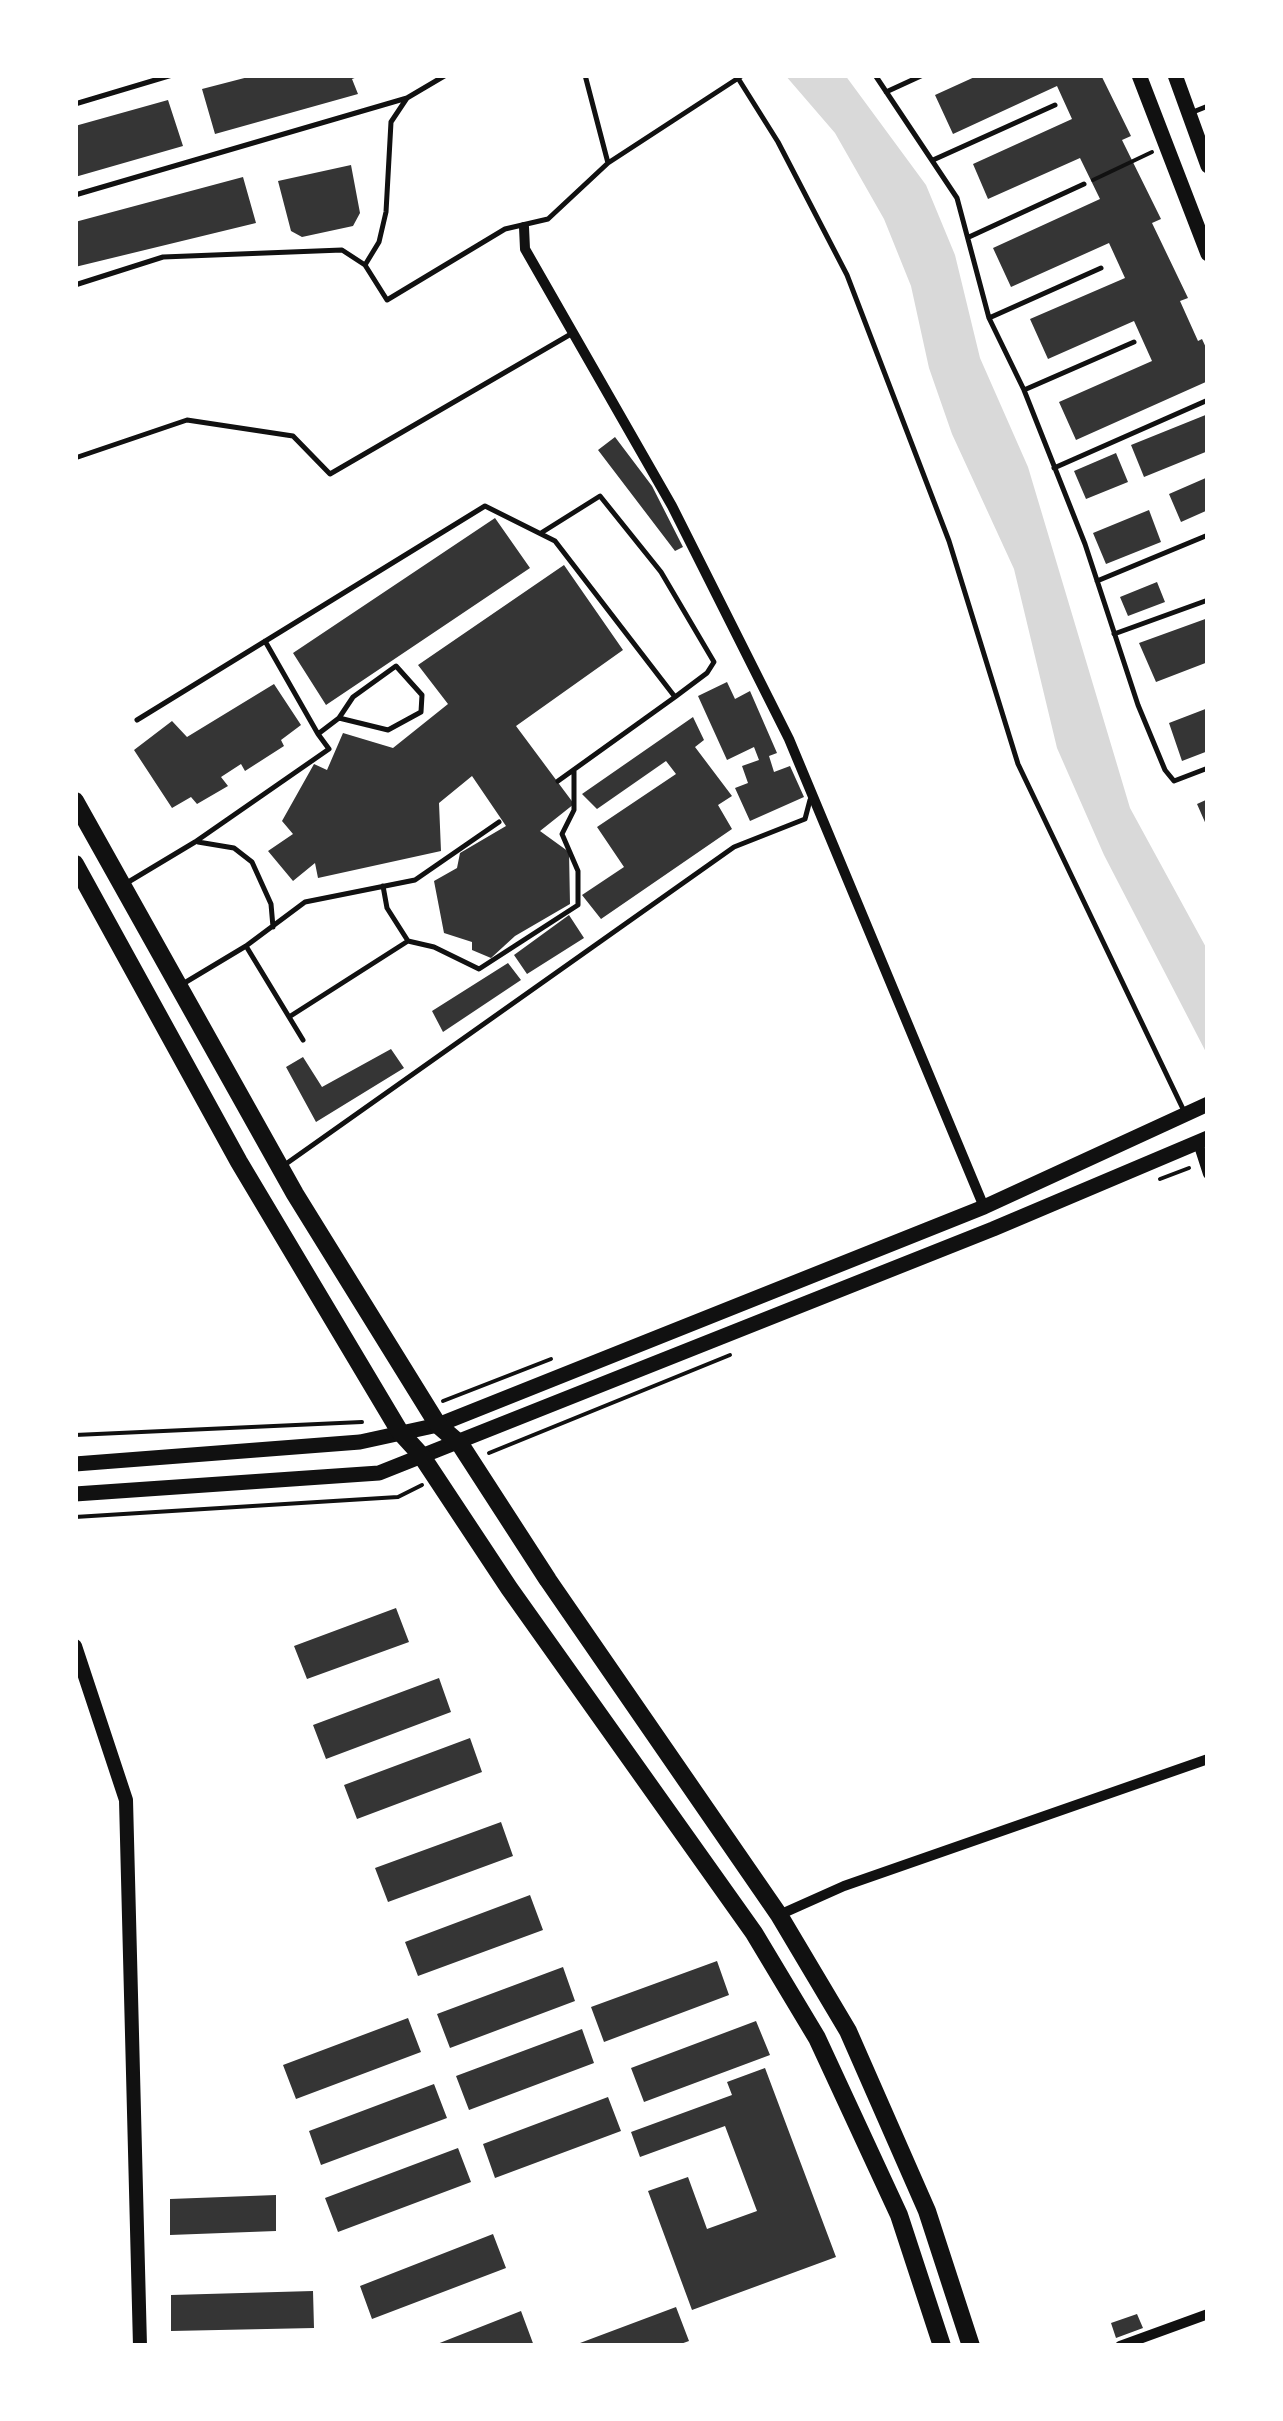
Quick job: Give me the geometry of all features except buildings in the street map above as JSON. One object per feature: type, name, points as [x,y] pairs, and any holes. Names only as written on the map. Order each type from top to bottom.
[{"type":"main road","points":[[1140,75],[1208,254]]},
{"type":"main road","points":[[1174,75],[1208,166]]},
{"type":"main road","points":[[75,801],[280,1168],[438,1425],[460,1444],[548,1580],[780,1915],[848,2032],[927,2211],[972,2346]]},
{"type":"main road","points":[[75,864],[238,1162],[396,1426],[421,1455],[509,1588],[754,1933],[818,2038],[899,2215],[942,2346]]},
{"type":"main road","points":[[75,1464],[360,1442],[396,1426],[438,1425],[984,1207],[1208,1104]]},
{"type":"main road","points":[[75,1494],[379,1473],[460,1444],[1203,1140]]},
{"type":"street","points":[[524,227],[525,249],[672,506],[789,739],[984,1207]]},
{"type":"street","points":[[1203,1140],[1208,1174]]},
{"type":"street","points":[[75,1646],[126,1800],[140,2346]]},
{"type":"street","points":[[780,1915],[844,1886],[1208,1760]]},
{"type":"street","points":[[1120,2346],[1208,2314]]},
{"type":"lane","points":[[75,104],[172,75]]},
{"type":"lane","points":[[75,195],[408,98],[446,75]]},
{"type":"lane","points":[[585,75],[608,163]]},
{"type":"lane","points":[[875,75],[957,198],[989,318],[1024,390],[1165,770],[1174,780],[1208,768]]},
{"type":"lane","points":[[886,92],[922,75]]},
{"type":"lane","points":[[75,285],[164,257],[342,250],[364,266],[387,300],[505,229],[548,219],[608,163],[739,77],[778,142],[847,275],[948,541],[1018,764],[1186,1115]]},
{"type":"lane","points":[[364,266],[379,242],[386,212],[391,122],[408,98]]},
{"type":"lane","points":[[932,160],[1055,105]]},
{"type":"lane","points":[[1190,113],[1208,106]]},
{"type":"lane","points":[[969,237],[1084,184]]},
{"type":"lane","points":[[989,318],[1100,268]]},
{"type":"lane","points":[[75,458],[187,420],[293,436],[330,474],[571,334]]},
{"type":"lane","points":[[1024,390],[1134,342]]},
{"type":"lane","points":[[1054,468],[1208,400]]},
{"type":"lane","points":[[542,532],[600,496],[661,572],[714,662],[707,673],[558,781]]},
{"type":"lane","points":[[137,720],[485,506],[556,541],[675,697]]},
{"type":"lane","points":[[1097,581],[1208,535]]},
{"type":"lane","points":[[1114,634],[1208,600]]},
{"type":"lane","points":[[122,886],[195,842],[329,750],[265,641]]},
{"type":"lane","points":[[318,734],[339,718],[354,697],[396,666],[422,695],[421,712],[388,730],[339,718]]},
{"type":"lane","points":[[383,886],[387,908],[408,941],[434,947],[479,969],[578,905],[578,871],[562,834],[574,810],[574,770]]},
{"type":"lane","points":[[280,1168],[734,847],[805,819],[811,806],[810,790]]},
{"type":"lane","points":[[179,987],[246,946],[305,902],[415,880],[500,822]]},
{"type":"lane","points":[[195,842],[234,848],[252,862],[270,904],[272,927]]},
{"type":"lane","points":[[289,1016],[408,941]]},
{"type":"lane","points":[[246,946],[303,1040]]},
{"type":"path","points":[[1084,184],[1166,146]]},
{"type":"path","points":[[427,1407],[556,1357]]},
{"type":"path","points":[[75,1436],[396,1426]]},
{"type":"shaded area","points":[[785,75],[845,75],[926,185],[955,255],[980,358],[1028,467],[1130,808],[1208,951],[1208,1056],[1104,855],[1057,748],[1014,569],[952,434],[929,368],[911,286],[884,219],[835,133]]}]
